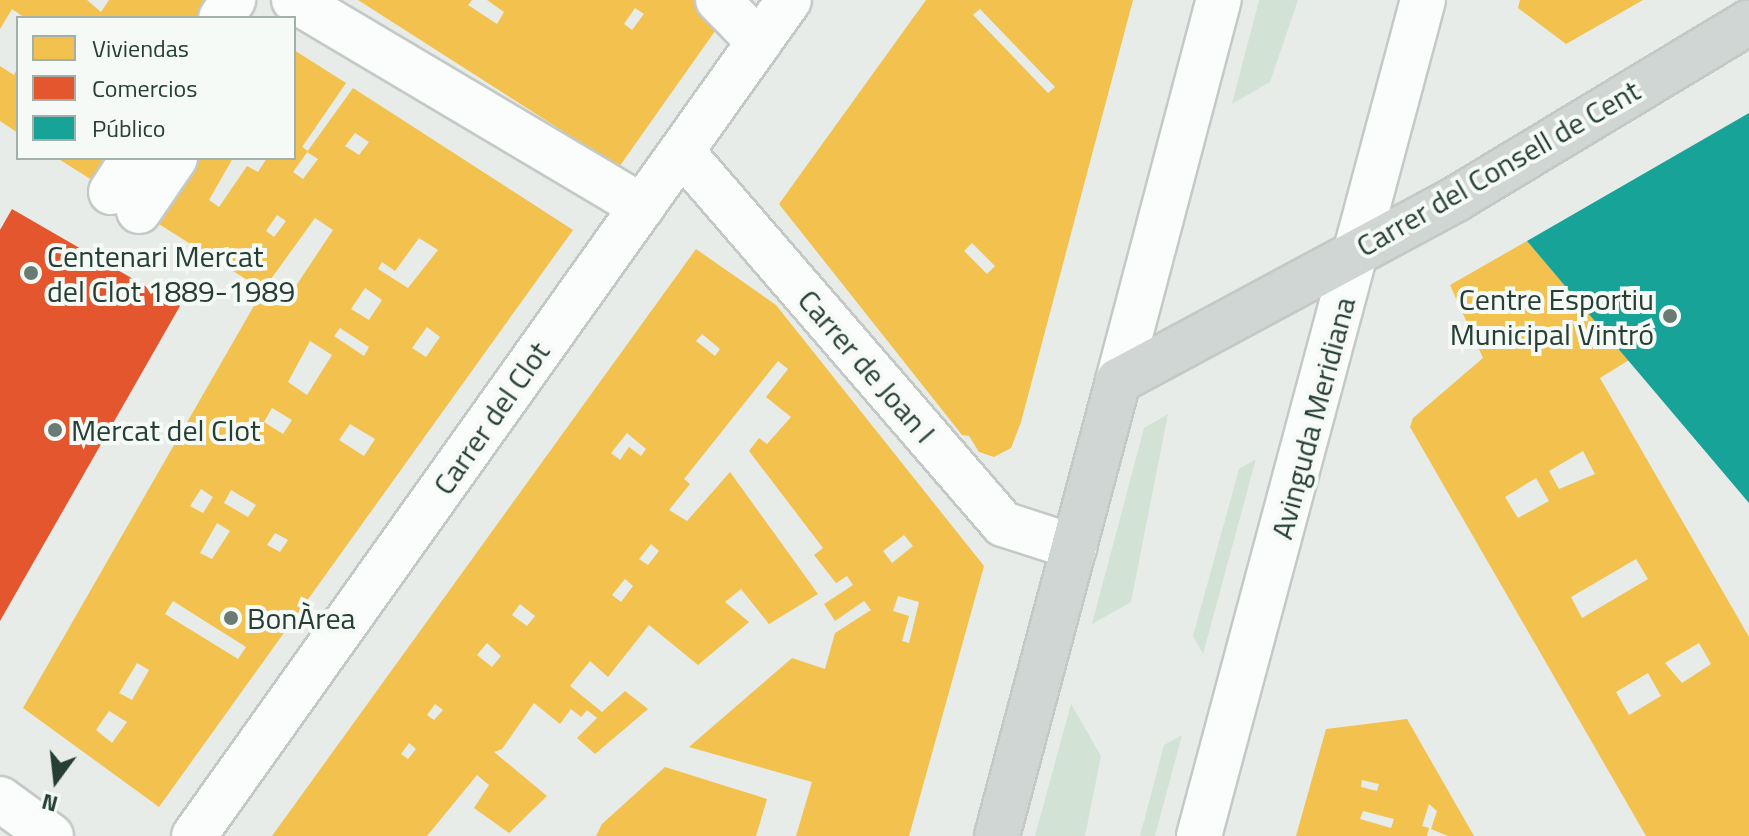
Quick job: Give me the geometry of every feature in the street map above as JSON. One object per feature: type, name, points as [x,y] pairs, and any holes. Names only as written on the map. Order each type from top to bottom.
[{"type":"main road","name":"Carrer del Consell de Cent","points":[[1118,381],[1359,247],[1484,183],[1749,22]]},
{"type":"main road","points":[[997,836],[1118,381]]},
{"type":"street","points":[[294,0],[642,207]]},
{"type":"street","points":[[718,0],[759,42]]},
{"type":"street","name":"Carrer del Clot","points":[[194,836],[789,0]]},
{"type":"street","points":[[1118,381],[1219,0]]},
{"type":"street","name":"Avinguda Meridiana","points":[[1199,836],[1423,0]]},
{"type":"street","name":"Carrer de Joan I","points":[[682,152],[1003,524],[1074,547]]},
{"type":"street","points":[[128,187],[172,160]]},
{"type":"street","points":[[0,799],[51,836]]},
{"type":"green space","points":[[1259,0],[1298,0],[1270,82],[1232,104]]},
{"type":"green space","points":[[1168,414],[1131,602],[1092,624],[1144,428]]},
{"type":"green space","points":[[1256,459],[1203,654],[1193,636],[1239,469]]},
{"type":"green space","points":[[1071,704],[1101,756],[1085,836],[1035,836]]},
{"type":"green space","points":[[1182,735],[1155,836],[1140,836],[1164,745]]},
{"type":"building: Viviendas","points":[[0,0],[87,0],[101,12],[109,0],[214,0],[204,16],[22,16],[12,9],[0,29]]},
{"type":"building: Viviendas","points":[[358,0],[472,0],[468,5],[497,24],[504,12],[487,0],[695,0],[720,24],[619,167]],"holes":[[[635,8],[644,14],[632,30],[624,24]]]},
{"type":"building: Viviendas","points":[[926,0],[1133,0],[1021,422],[1011,448],[994,457],[979,452],[969,436],[962,435],[779,204]],"holes":[[[980,9],[1055,87],[1048,93],[973,15]],[[972,243],[995,266],[987,274],[964,251]]]},
{"type":"building: Viviendas","points":[[1520,0],[1643,0],[1566,44],[1518,8]]},
{"type":"building: Viviendas","points":[[296,51],[346,83],[302,147],[308,151],[353,88],[573,230],[159,807],[23,708],[263,290],[151,219],[188,160],[232,160],[209,200],[219,207],[247,166],[258,172],[266,160],[296,160]],"holes":[[[355,133],[369,142],[359,155],[345,146]],[[307,152],[318,159],[303,179],[293,172]],[[277,215],[286,221],[274,237],[266,231]],[[315,218],[333,230],[284,304],[263,290]],[[419,238],[438,250],[408,288],[378,269],[382,262],[395,271]],[[365,288],[382,300],[369,320],[351,309]],[[427,327],[440,337],[426,357],[412,348]],[[340,328],[369,347],[364,356],[334,336]],[[310,341],[332,355],[307,395],[288,382]],[[272,408],[292,420],[283,434],[264,422]],[[350,424],[375,439],[364,456],[339,440]],[[201,489],[213,497],[203,513],[190,506]],[[231,490],[256,505],[248,517],[224,503]],[[217,523],[230,531],[212,559],[200,553]],[[275,533],[288,540],[280,552],[267,545]],[[173,601],[246,647],[238,659],[165,614]],[[137,663],[149,670],[132,700],[119,693]],[[109,711],[127,722],[112,743],[96,730]]]},
{"type":"building: Viviendas","points":[[0,66],[14,75],[16,71],[16,132],[0,121]]},
{"type":"building: Viviendas","points":[[60,160],[116,160],[100,185]]},
{"type":"building: Viviendas","points":[[1527,241],[1629,360],[1600,378],[1749,637],[1749,836],[1646,836],[1410,427],[1413,418],[1483,358],[1450,285]],"holes":[[[1583,451],[1595,474],[1559,489],[1549,471]],[[1536,478],[1549,501],[1518,518],[1505,497]],[[1636,559],[1648,579],[1582,618],[1571,597]],[[1699,643],[1711,664],[1682,683],[1665,663]],[[1648,673],[1661,696],[1629,715],[1616,692]]]},
{"type":"building: Viviendas","points":[[696,249],[776,305],[984,566],[909,836],[796,836],[812,782],[689,747],[792,658],[825,669],[835,633],[871,610],[864,601],[835,621],[824,604],[853,585],[847,576],[836,583],[814,555],[823,548],[749,451],[759,438],[767,444],[791,417],[766,397],[788,369],[778,361],[684,479],[690,484],[669,510],[687,521],[730,472],[818,594],[769,624],[741,589],[725,602],[749,622],[698,665],[649,625],[608,677],[590,661],[570,686],[602,712],[625,691],[648,709],[595,754],[577,738],[597,718],[587,710],[581,717],[571,709],[560,724],[534,703],[502,749],[494,752],[547,796],[509,833],[474,808],[489,785],[477,775],[427,836],[272,836]],"holes":[[[702,334],[720,349],[715,356],[696,341]],[[627,433],[646,449],[641,456],[629,447],[620,460],[611,453]],[[904,535],[913,546],[892,563],[883,551]],[[651,544],[659,551],[648,565],[639,559]],[[625,579],[633,586],[621,602],[612,595]],[[898,596],[919,602],[909,643],[902,641],[909,616],[893,611]],[[520,604],[535,616],[527,626],[512,615]],[[487,643],[501,656],[492,667],[477,655]],[[435,704],[443,710],[434,720],[427,715]],[[409,743],[416,749],[408,759],[401,754]]]},
{"type":"building: Viviendas","points":[[1407,719],[1474,836],[1448,836],[1431,829],[1437,811],[1429,804],[1422,826],[1429,828],[1427,836],[1296,836],[1326,729]],"holes":[[[1362,780],[1379,784],[1377,791],[1361,787]],[[1363,811],[1394,819],[1391,828],[1360,819]]]},
{"type":"building: Viviendas","points":[[665,767],[767,799],[756,836],[596,836],[602,824]]},
{"type":"building: Comercios","name":"Mercat del Clot","points":[[12,209],[180,306],[0,621],[0,230]]},
{"type":"building: Público","name":"Centre Esportiu Municipal Vintró","points":[[1749,113],[1749,503],[1527,241]]},
{"type":"place","name":"Centenari Mercat del Clot 1889-1989","points":[[31,273]]},
{"type":"place","name":"Centre Esportiu Municipal Vintró","points":[[1670,316]]},
{"type":"place","name":"Mercat del Clot","points":[[55,430]]},
{"type":"place","name":"BonÀrea","points":[[231,618]]}]
